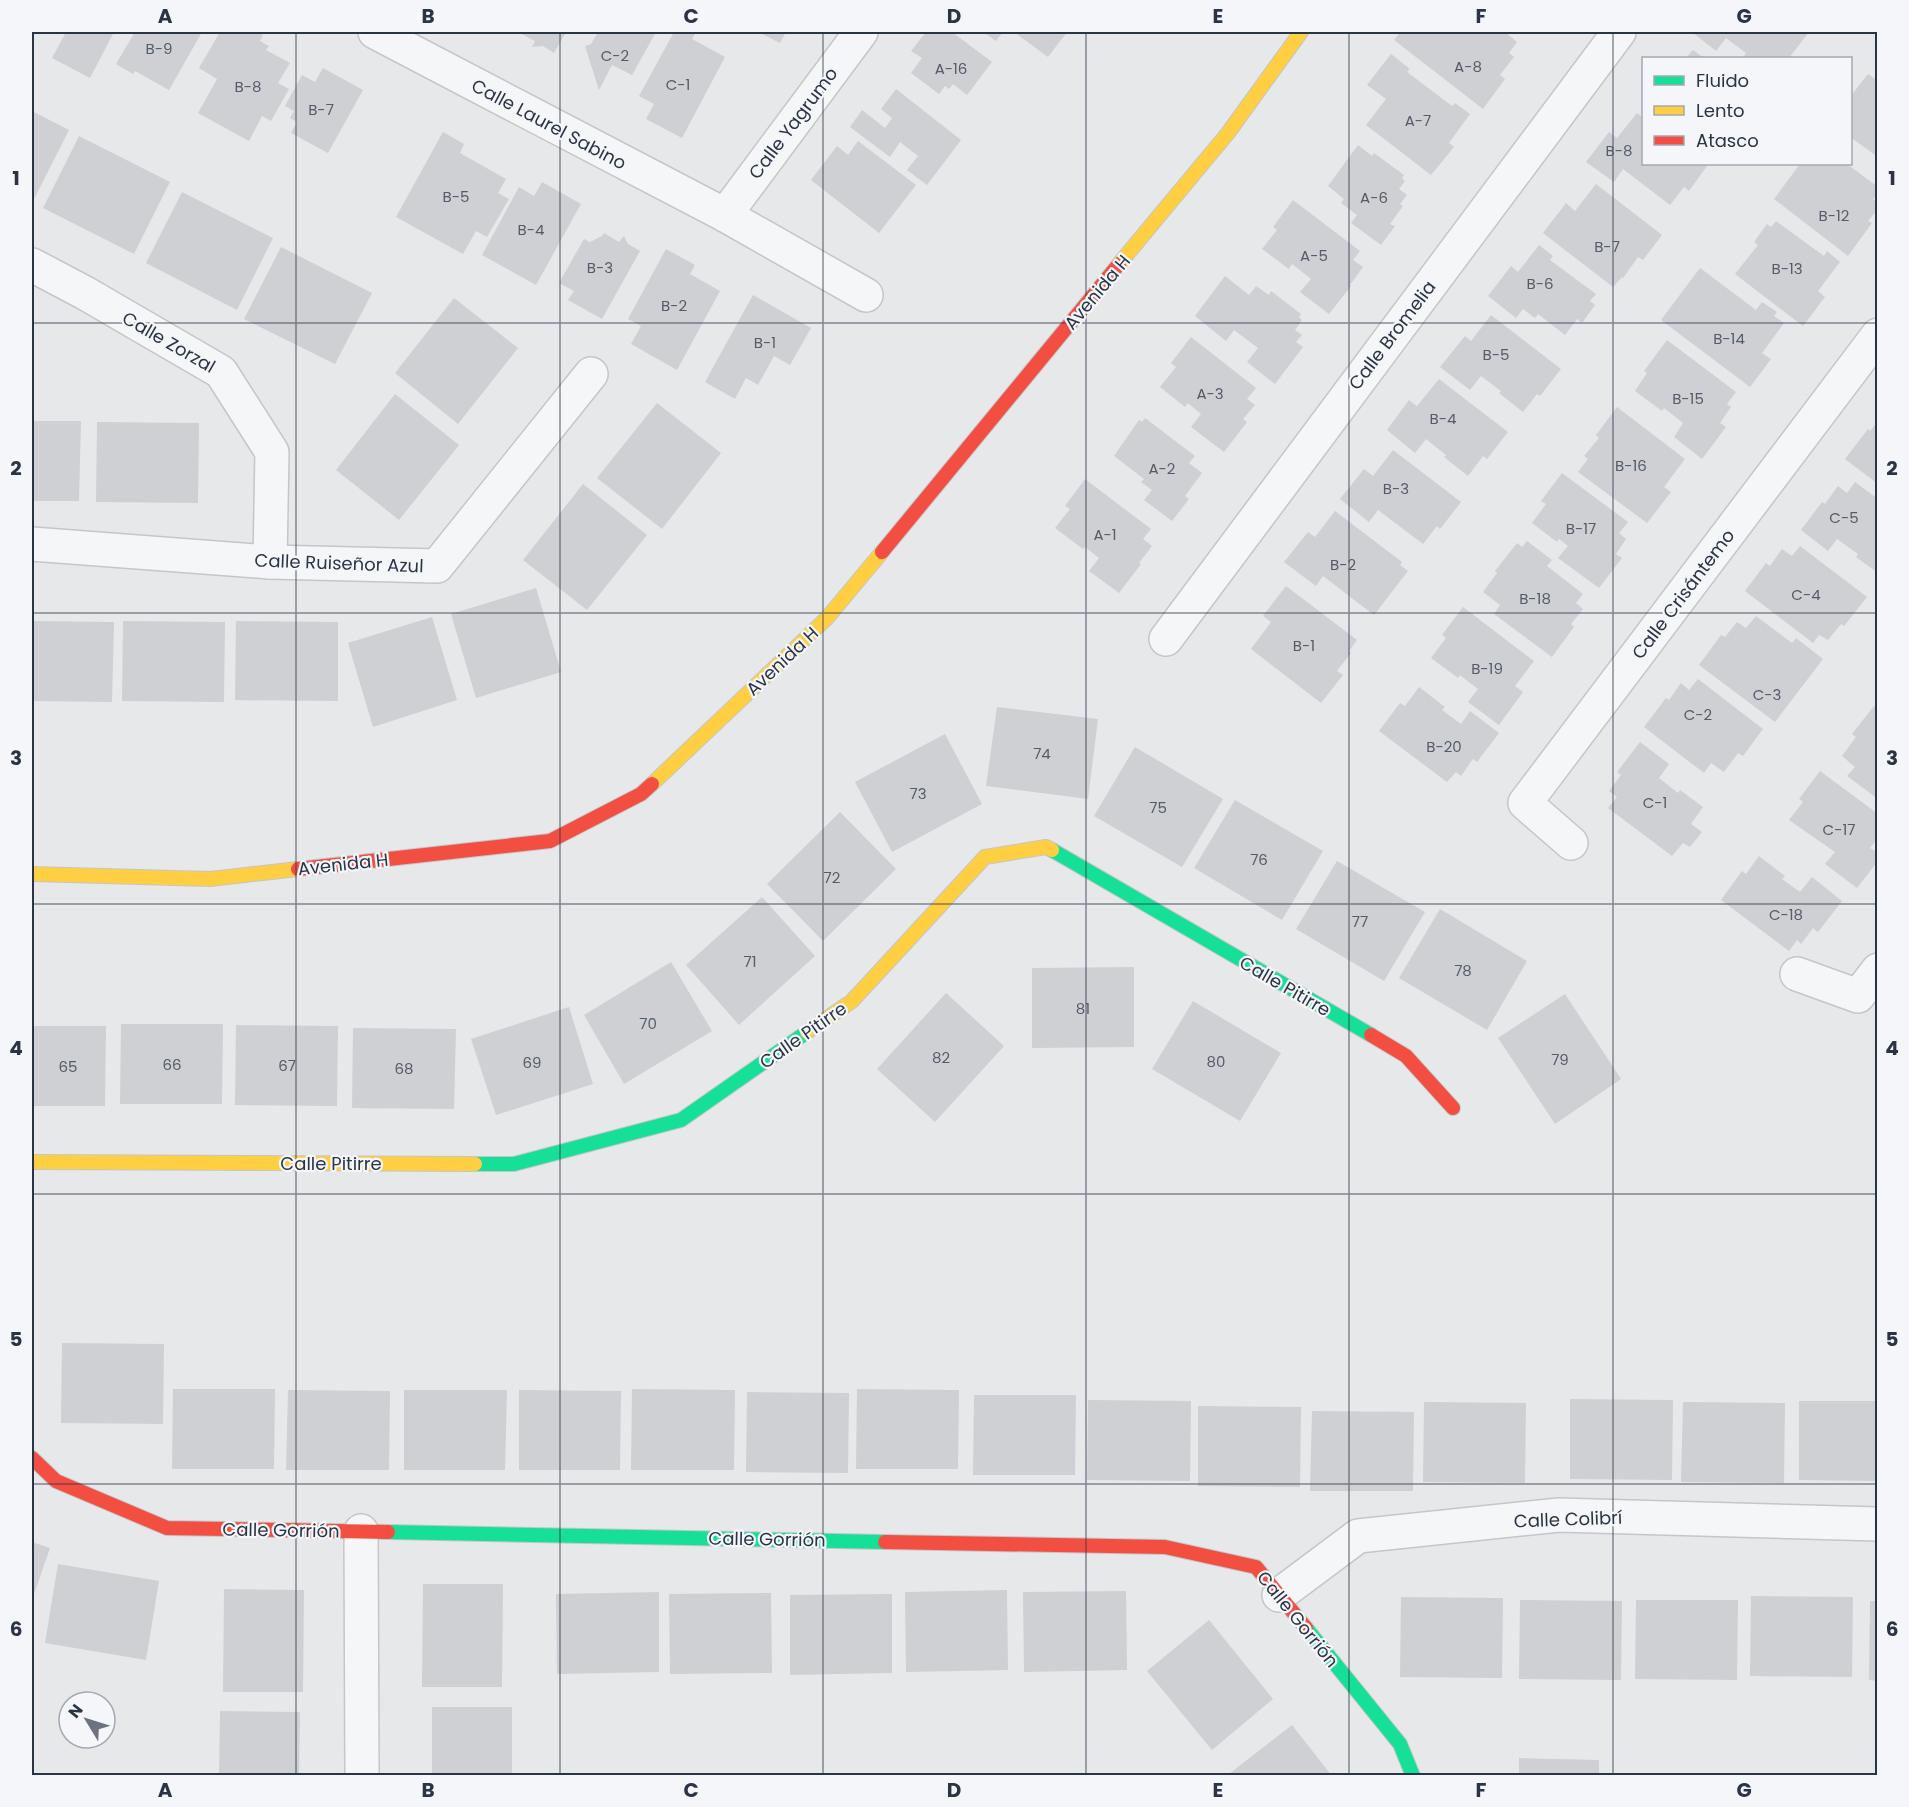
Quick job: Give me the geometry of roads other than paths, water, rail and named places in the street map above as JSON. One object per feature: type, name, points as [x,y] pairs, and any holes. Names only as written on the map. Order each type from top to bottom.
[{"type":"street","name":"Calle Laurel Sabino","points":[[375,32],[725,215],[866,296]]},
{"type":"street","name":"Calle Yagrumo","points":[[725,215],[861,32]]},
{"type":"street","name":"Avenida H","points":[[32,874],[210,879],[550,841],[641,794],[827,618],[1228,133],[1301,32]]},
{"type":"street","name":"Calle Bromelia","points":[[1166,639],[1619,32]]},
{"type":"street","name":"Calle Zorzal","points":[[32,266],[85,293],[221,372],[272,453],[270,562]]},
{"type":"street","name":"Calle Crisántemo","points":[[1571,843],[1525,803],[1878,336]]},
{"type":"street","name":"Calle Ruiseñor Azul","points":[[32,544],[270,562],[437,566],[591,374]]},
{"type":"street","name":"Calle Pitirre","points":[[32,1162],[514,1164],[681,1119],[852,1001],[985,857],[1047,847],[1406,1056],[1453,1108]]},
{"type":"street","points":[[1797,974],[1858,996],[1878,970]]},
{"type":"street","name":"Calle Gorrión","points":[[32,1458],[56,1481],[167,1528],[1165,1547],[1256,1567],[1400,1744],[1413,1776]]},
{"type":"street","name":"Calle Colibrí","points":[[1278,1595],[1358,1536],[1559,1515],[1878,1524]]},
{"type":"street","points":[[361,1531],[362,1776]]}]
